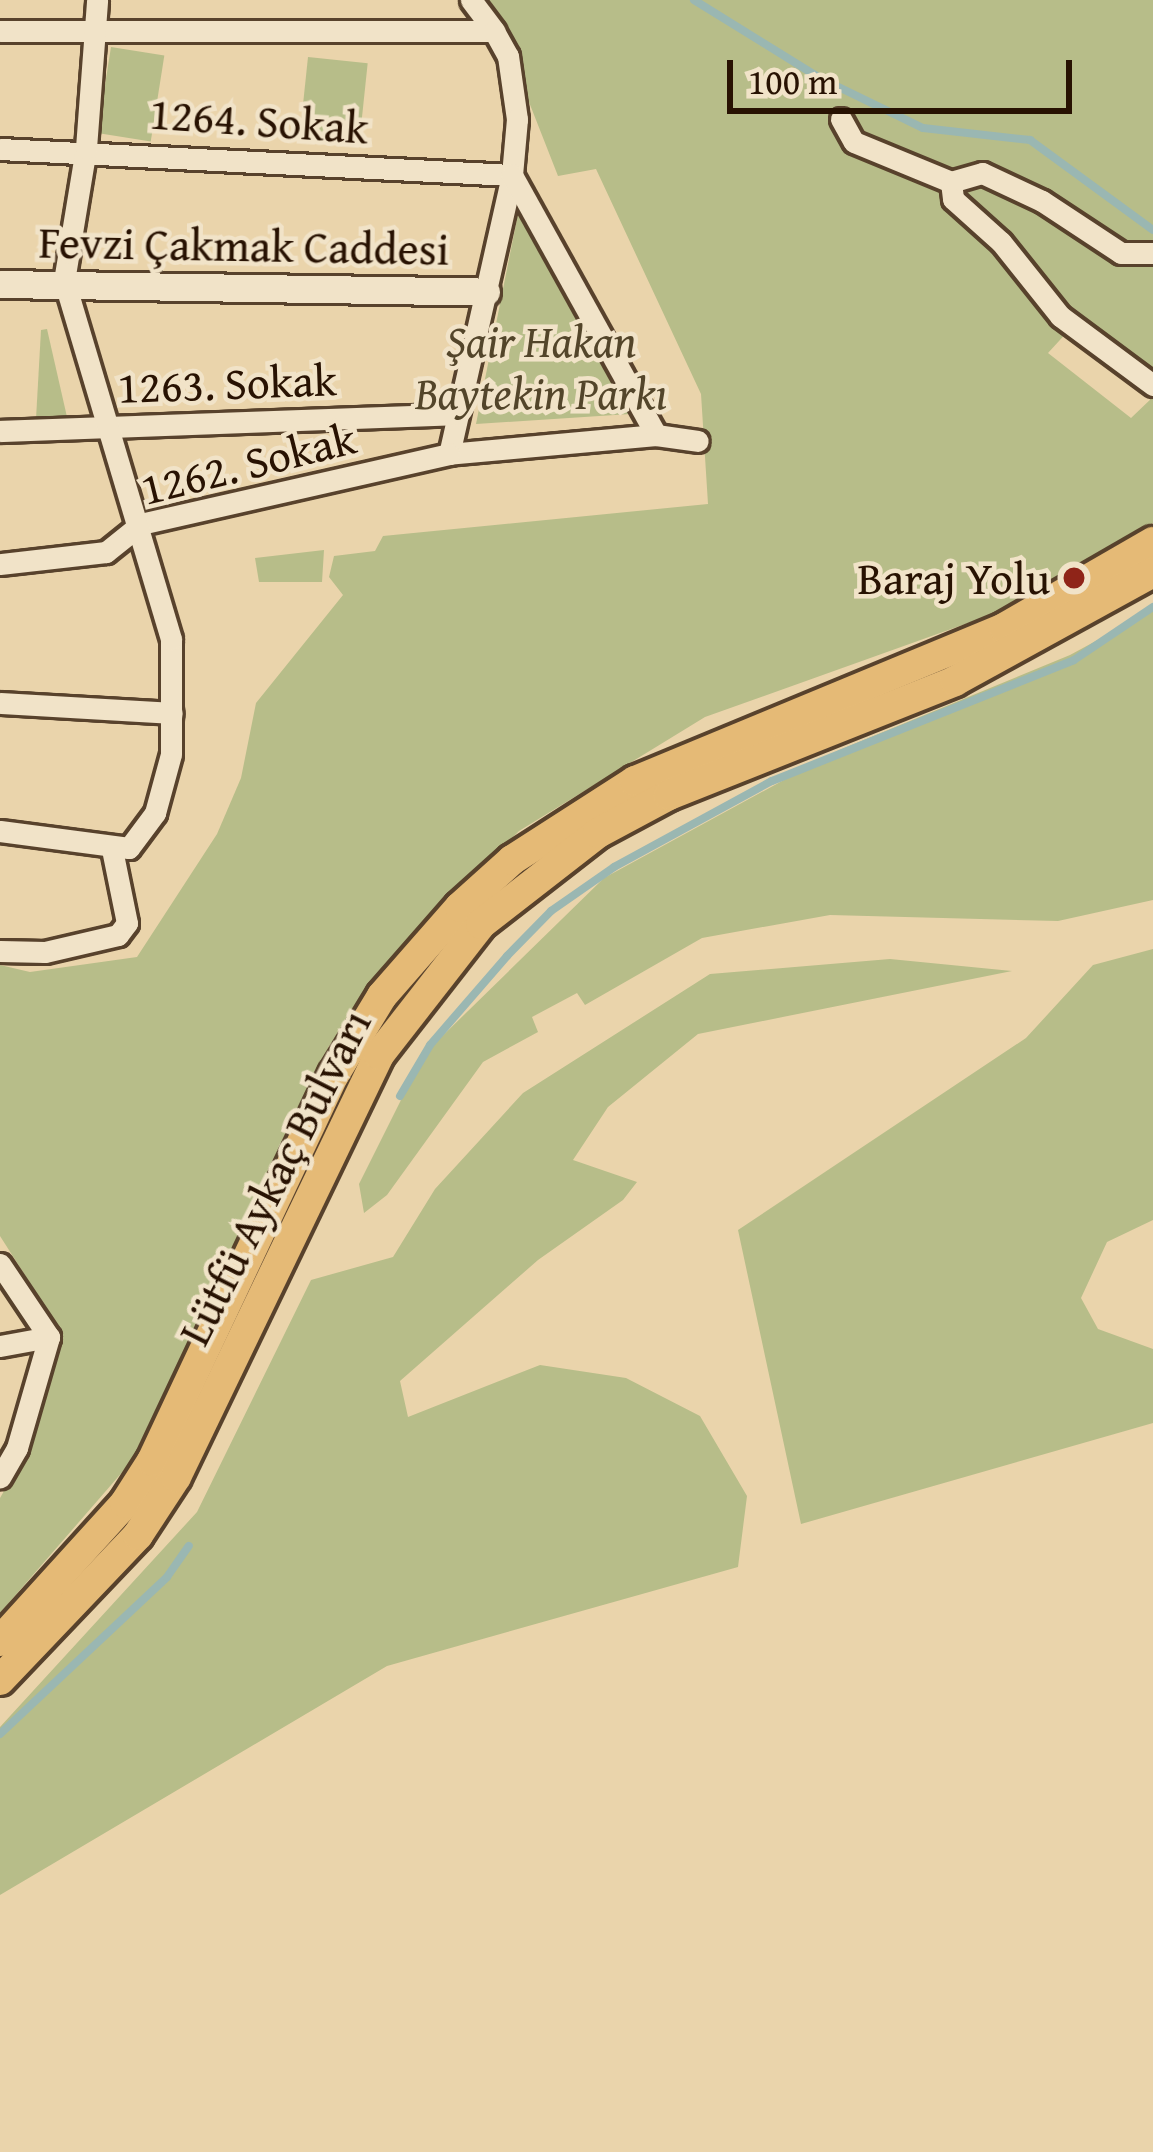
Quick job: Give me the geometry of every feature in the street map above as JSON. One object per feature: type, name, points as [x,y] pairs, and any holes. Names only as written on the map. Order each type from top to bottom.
[{"type":"main road","name":"Lütfü Aykaç Bulvarı","points":[[0,1641],[125,1503],[152,1461],[334,1075],[382,996],[512,860],[635,781],[1004,628],[1153,542]]},
{"type":"main road","name":"Lütfü Aykaç Bulvarı","points":[[0,1680],[138,1535],[176,1477],[359,1091],[412,1004],[481,924],[598,832],[669,795],[955,681],[1153,572]]},
{"type":"main road","points":[[263,1224],[291,1241]]},
{"type":"street","points":[[0,831],[129,848],[155,813],[171,754],[171,639],[141,524],[64,281],[86,148],[97,0]]},
{"type":"street","points":[[449,454],[512,175],[517,119],[508,56],[471,0]]},
{"type":"street","points":[[0,31],[494,31]]},
{"type":"street","points":[[841,119],[854,142],[951,182],[982,173],[1042,200],[1121,253],[1153,253]]},
{"type":"street","name":"1264. Sokak","points":[[0,149],[86,148],[512,175]]},
{"type":"street","points":[[512,175],[656,435]]},
{"type":"street","points":[[951,182],[953,199],[1001,242],[1060,316],[1153,385]]},
{"type":"street","name":"Fevzi Çakmak Caddesi","points":[[0,284],[64,281],[486,292]]},
{"type":"street","name":"1263. Sokak","points":[[0,431],[457,414]]},
{"type":"street","name":"1262. Sokak","points":[[0,564],[106,552],[141,524],[449,454],[656,435],[698,441]]},
{"type":"street","points":[[0,703],[172,713]]},
{"type":"street","points":[[0,951],[45,952],[118,935],[127,923],[112,849]]},
{"type":"street","points":[[0,1264],[49,1337]]},
{"type":"street","points":[[0,1346],[49,1337]]},
{"type":"street","points":[[0,1478],[49,1337]]},
{"type":"green space","points":[[489,0],[1153,0],[1153,374],[1081,317],[1048,353],[1131,418],[1153,397],[1153,523],[996,613],[705,717],[519,831],[411,940],[329,1046],[131,1462],[0,1613],[0,1498],[28,1449],[60,1330],[0,1236],[0,965],[30,972],[137,957],[217,834],[241,778],[256,703],[343,595],[329,577],[334,556],[375,551],[383,536],[708,504],[701,394],[596,169],[558,176]]},
{"type":"green space","points":[[111,47],[164,55],[151,141],[97,133]]},
{"type":"green space","points":[[308,57],[368,63],[359,146],[299,140]]},
{"type":"green space","name":"Şair Hakan Baytekin Parkı","points":[[518,214],[630,414],[476,424]]},
{"type":"green space","points":[[47,329],[67,417],[36,419],[41,330]]},
{"type":"green space","points":[[324,550],[322,582],[259,582],[255,558]]},
{"type":"green space","points":[[1153,610],[1153,900],[1058,921],[830,915],[702,938],[585,1005],[577,993],[532,1017],[538,1032],[483,1062],[387,1195],[364,1213],[359,1184],[424,1054],[604,878],[837,751],[1070,655]]},
{"type":"green space","points":[[1153,949],[1153,1220],[1107,1242],[1081,1298],[1098,1329],[1153,1349],[1153,1423],[801,1524],[738,1230],[1026,1038],[1093,965]]},
{"type":"green space","points":[[890,959],[1012,971],[698,1034],[608,1107],[573,1160],[637,1182],[623,1200],[538,1260],[400,1381],[408,1417],[540,1365],[626,1378],[700,1416],[747,1496],[738,1567],[387,1666],[0,1895],[0,1727],[197,1512],[311,1280],[393,1257],[435,1189],[523,1093],[710,974]]},
{"type":"waterway","points":[[694,0],[820,78],[923,128],[1030,140],[1153,230]]},
{"type":"waterway","points":[[400,1096],[430,1045],[507,956],[551,911],[614,867],[772,781],[1074,660],[1153,607]]},
{"type":"waterway","points":[[0,1734],[167,1577],[189,1546]]},
{"type":"place","name":"Baraj Yolu","points":[[1074,578]]}]
